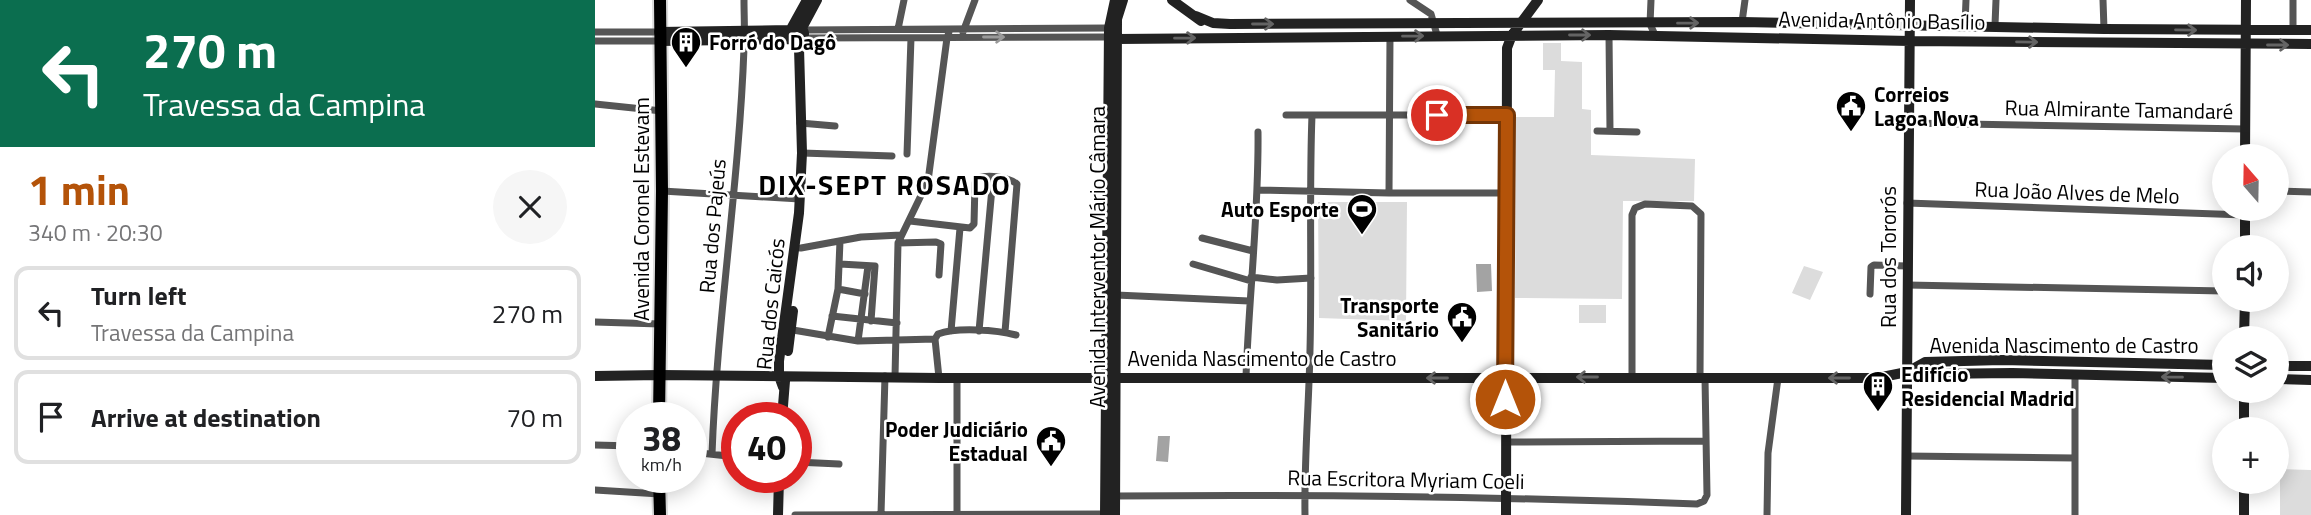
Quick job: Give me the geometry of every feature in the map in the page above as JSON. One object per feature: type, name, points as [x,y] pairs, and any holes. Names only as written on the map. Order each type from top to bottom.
[{"type":"main road","name":"Avenida Coronel Estevam","points":[[659,402],[662,191],[660,0]]},
{"type":"main road","name":"Rua dos Caicós","points":[[782,402],[802,153],[798,36],[807,0]]},
{"type":"main road","name":"Rua dos Caicós","points":[[798,36],[817,0]]},
{"type":"main road","name":"Avenida Interventor Mário Câmara","points":[[1108,515],[1115,496],[1108,163],[1115,0]]},
{"type":"main road","name":"Avenida Interventor Mário Câmara","points":[[1112,35],[1123,0]]},
{"type":"main road","points":[[1172,0],[1223,38]]},
{"type":"main road","points":[[1506,515],[1507,48],[1512,35],[1538,0]]},
{"type":"main road","name":"Rua dos Tororós","points":[[1906,515],[1910,0]]},
{"type":"main road","points":[[2245,144],[2246,0]]},
{"type":"main road","name":"Avenida Antônio Basílio","points":[[1196,16],[1213,23],[1512,35],[2311,44]]},
{"type":"main road","name":"Avenida Antônio Basílio","points":[[1112,35],[1223,38],[1390,36],[1521,23],[1742,22],[2311,30]]},
{"type":"main road","points":[[2144,29],[2154,44]]},
{"type":"main road","name":"Avenida Antônio Basílio","points":[[659,36],[798,36]]},
{"type":"main road","name":"Avenida Interventor Mário Câmara","points":[[1108,163],[1116,295],[1108,515]]},
{"type":"main road","name":"Rua dos Caicós","points":[[787,329],[801,248],[798,225]]},
{"type":"main road","points":[[2002,360],[2013,373]]},
{"type":"main road","name":"Avenida Nascimento de Castro","points":[[1907,372],[1925,362],[2002,360],[2212,365]]},
{"type":"main road","points":[[2120,376],[2142,362]]},
{"type":"main road","points":[[2289,366],[2311,366]]},
{"type":"main road","name":"Avenida Nascimento de Castro","points":[[595,370],[616,375]]},
{"type":"main road","name":"Avenida Nascimento de Castro","points":[[595,376],[715,376],[783,380],[890,377],[1246,377],[1317,380],[1877,378],[1907,372],[2212,378]]},
{"type":"main road","points":[[2289,379],[2311,380]]},
{"type":"main road","points":[[778,515],[779,493]]},
{"type":"main road","points":[[660,494],[660,515]]},
{"type":"main road","points":[[2244,494],[2244,515]]},
{"type":"street","name":"Rua dos Pajeús","points":[[712,454],[715,376],[733,196],[744,0]]},
{"type":"street","points":[[898,29],[904,0]]},
{"type":"street","points":[[961,37],[975,0]]},
{"type":"street","points":[[1410,0],[1427,11],[1436,30]]},
{"type":"street","points":[[1427,11],[1430,0]]},
{"type":"street","points":[[1651,0],[1650,24],[1655,35]]},
{"type":"street","points":[[1742,22],[1745,0]]},
{"type":"street","points":[[1965,25],[1966,0]]},
{"type":"street","points":[[1995,25],[1996,0]]},
{"type":"street","points":[[2103,0],[2104,29]]},
{"type":"street","points":[[2293,0],[2293,30]]},
{"type":"street","name":"Avenida Antônio Basílio","points":[[798,36],[898,29],[1112,35]]},
{"type":"street","points":[[881,514],[890,377],[896,340],[898,243],[924,192],[930,169],[950,29]]},
{"type":"street","name":"Avenida Antônio Basílio","points":[[595,32],[659,36]]},
{"type":"street","name":"Avenida Antônio Basílio","points":[[798,36],[947,38],[1112,35]]},
{"type":"street","points":[[1609,35],[1610,131]]},
{"type":"street","name":"Avenida Antônio Basílio","points":[[595,41],[659,36]]},
{"type":"street","points":[[1389,193],[1390,36]]},
{"type":"street","points":[[907,154],[911,38]]},
{"type":"street","points":[[595,104],[662,111]]},
{"type":"street","points":[[1286,115],[1507,115]]},
{"type":"street","points":[[1305,515],[1304,495],[1317,380],[1309,192],[1312,115]]},
{"type":"street","points":[[800,123],[835,126]]},
{"type":"street","name":"Rua Almirante Tamandaré","points":[[1908,123],[2245,129]]},
{"type":"street","points":[[1246,377],[1249,301],[1259,190],[1258,131]]},
{"type":"street","points":[[1597,131],[1637,132]]},
{"type":"street","points":[[802,153],[892,156]]},
{"type":"street","points":[[910,221],[960,228],[972,227],[977,178],[993,177],[1013,181],[1018,186],[1005,332]]},
{"type":"street","points":[[979,331],[993,177]]},
{"type":"street","points":[[1259,190],[1506,193]]},
{"type":"street","points":[[662,191],[800,199]]},
{"type":"street","points":[[2289,191],[2311,192]]},
{"type":"street","name":"Rua João Alves de Melo","points":[[1907,203],[2212,211]]},
{"type":"street","points":[[1506,442],[1705,442],[1702,217],[1692,206],[1645,204],[1633,211],[1632,377]]},
{"type":"street","points":[[947,332],[960,228]]},
{"type":"street","points":[[801,248],[901,234]]},
{"type":"street","points":[[1202,238],[1253,251]]},
{"type":"street","points":[[828,338],[838,289],[840,241]]},
{"type":"street","points":[[898,243],[939,243],[942,247],[939,275]]},
{"type":"street","points":[[840,264],[874,266],[871,321]]},
{"type":"street","points":[[1193,264],[1251,279],[1311,278]]},
{"type":"street","points":[[1870,294],[1871,267],[1907,265]]},
{"type":"street","points":[[858,341],[868,266]]},
{"type":"street","points":[[1907,285],[2212,291]]},
{"type":"street","points":[[838,289],[865,294]]},
{"type":"street","points":[[1116,295],[1249,301]]},
{"type":"street","points":[[832,316],[897,323]]},
{"type":"street","points":[[595,322],[660,324]]},
{"type":"street","points":[[787,329],[858,341],[936,339]]},
{"type":"street","points":[[939,377],[936,339],[938,334],[979,331],[1016,335]]},
{"type":"street","points":[[2075,374],[2075,515]]},
{"type":"street","points":[[957,377],[957,514]]},
{"type":"street","points":[[1767,515],[1768,453],[1778,378]]},
{"type":"street","name":"Rua Escritora Myriam Coeli","points":[[1115,496],[1505,497],[1697,504],[1707,495],[1705,442]]},
{"type":"street","points":[[595,445],[616,446]]},
{"type":"street","points":[[707,454],[721,455]]},
{"type":"street","points":[[1906,456],[2075,458]]},
{"type":"street","points":[[812,463],[839,464]]},
{"type":"street","points":[[595,490],[660,494]]},
{"type":"street","points":[[795,515],[1108,515]]},
{"type":"shaded area","points":[[1543,43],[1561,43],[1561,61],[1582,62],[1582,109],[1591,110],[1591,155],[1695,159],[1694,201],[1623,201],[1622,299],[1515,298],[1516,117],[1554,117],[1555,70],[1543,70]]},
{"type":"shaded area","name":"Auto Esporte","points":[[1318,202],[1407,202],[1406,321],[1319,318]]},
{"type":"shaded area","points":[[1476,264],[1491,264],[1492,291],[1477,292]]},
{"type":"shaded area","points":[[1804,266],[1823,272],[1810,300],[1792,293]]},
{"type":"shaded area","points":[[1579,305],[1606,305],[1606,323],[1579,323]]},
{"type":"shaded area","points":[[1158,436],[1170,436],[1168,462],[1156,461]]},
{"type":"shaded area","points":[[2289,469],[2311,470],[2311,515],[2280,515],[2280,494],[2289,494]]},
{"type":"place","name":"Forró do Dagô","points":[[686,69]]},
{"type":"place","name":"Correios Lagoa Nova","points":[[1851,133]]},
{"type":"place","name":"Auto Esporte","points":[[1362,236]]},
{"type":"place","name":"Transporte Sanitário","points":[[1462,344]]},
{"type":"place","name":"Edifício Residencial Madrid","points":[[1878,413]]},
{"type":"place","name":"Poder Judiciário Estadual","points":[[1051,468]]},
{"type":"district","name":"DIX-SEPT ROSADO","points":[[885,184]]},
{"type":"route","points":[[1437,115],[1507,115],[1505,399]]}]
